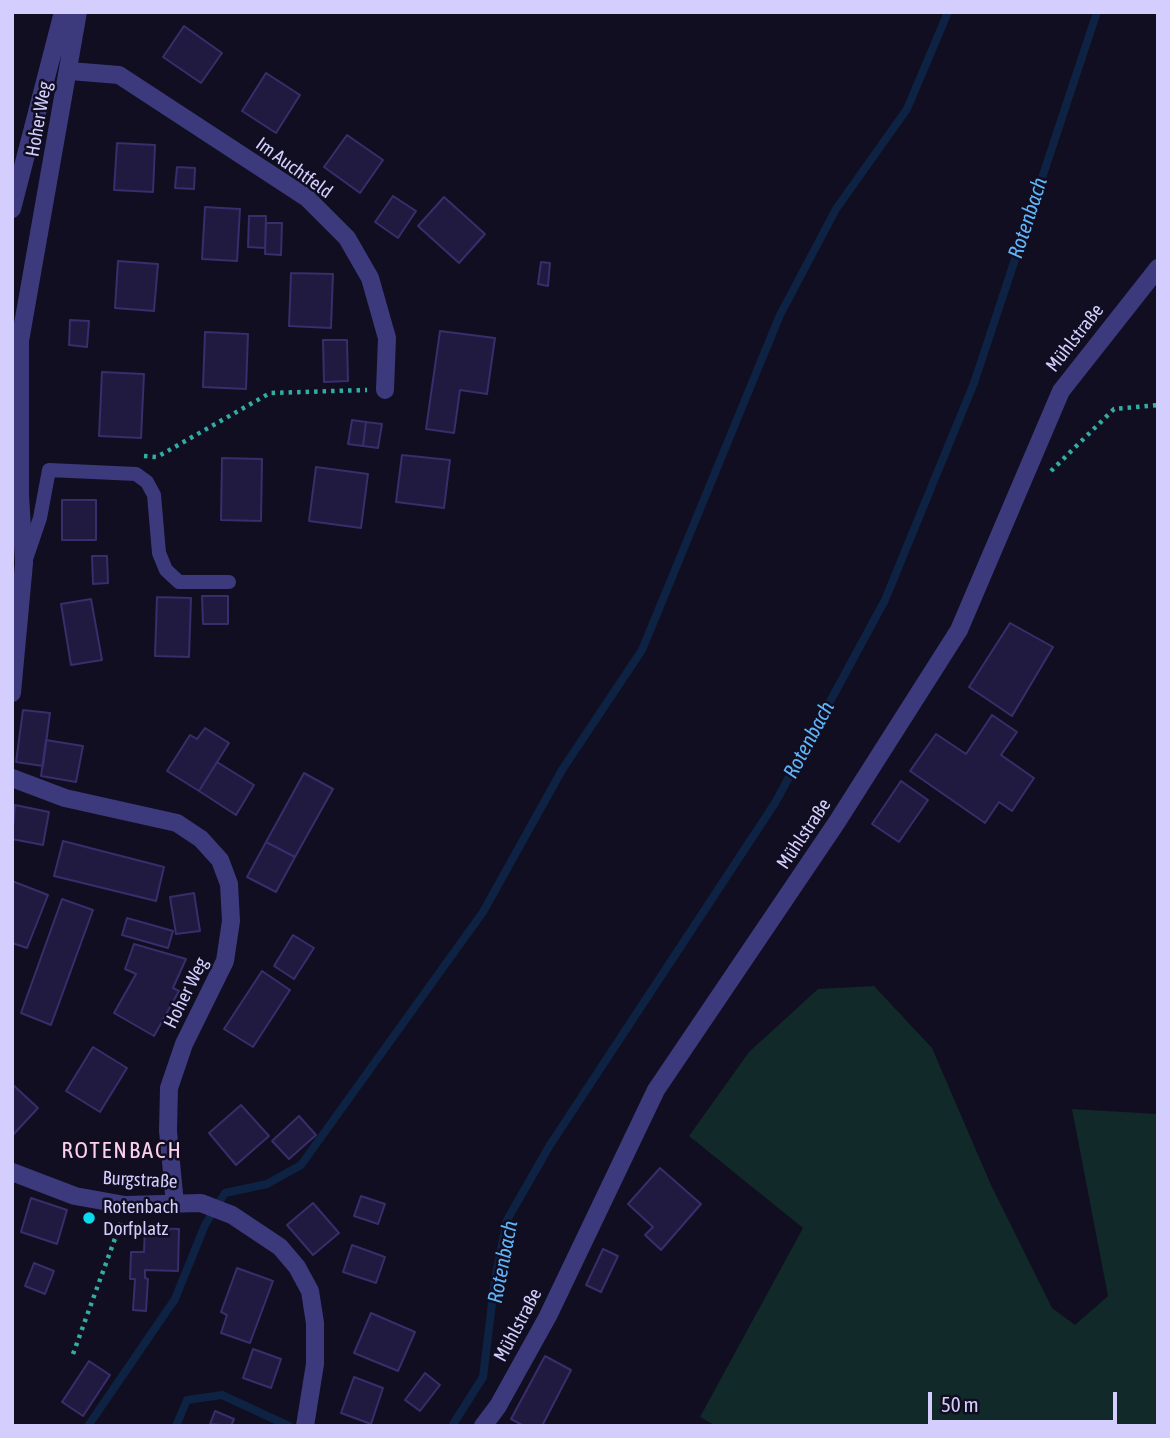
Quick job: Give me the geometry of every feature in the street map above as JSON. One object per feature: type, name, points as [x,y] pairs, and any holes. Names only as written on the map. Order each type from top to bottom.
[{"type":"street","points":[[12,209],[63,12]]},
{"type":"street","name":"Hoher Weg","points":[[12,693],[24,563],[20,495],[20,341],[70,71],[78,12]]},
{"type":"street","name":"Im Auchtfeld","points":[[70,71],[119,75],[307,198],[347,238],[370,278],[387,338],[385,390]]},
{"type":"street","name":"Mühlstraße","points":[[483,1426],[498,1406],[548,1316],[656,1090],[837,822],[960,630],[1061,391],[1158,268]]},
{"type":"street","points":[[12,532],[24,563]]},
{"type":"street","name":"Hoher Weg","points":[[12,778],[65,798],[177,823],[201,839],[220,860],[229,884],[231,921],[225,961],[184,1044],[169,1088],[168,1132],[174,1204]]},
{"type":"street","name":"Burgstraße","points":[[12,1172],[75,1196],[125,1205],[201,1203],[232,1215],[279,1247],[297,1267],[310,1291],[315,1323],[315,1364],[305,1422]]},
{"type":"lane","points":[[24,563],[40,518],[49,470],[136,474],[147,482],[154,495],[159,553],[166,570],[178,582],[229,582]]},
{"type":"path","points":[[131,455],[157,457],[270,393],[385,390]]},
{"type":"path","points":[[1048,474],[1114,408],[1158,405]]},
{"type":"path","points":[[73,1354],[110,1257],[125,1205]]},
{"type":"green space","points":[[874,986],[932,1048],[991,1185],[1052,1308],[1075,1325],[1108,1296],[1072,1109],[1158,1114],[1158,1426],[716,1426],[700,1417],[803,1228],[689,1136],[749,1052],[818,989]]},
{"type":"building","points":[[184,26],[222,53],[201,83],[163,57]]},
{"type":"building","points":[[266,73],[300,95],[276,133],[242,111]]},
{"type":"building","points":[[347,135],[383,160],[360,193],[324,167]]},
{"type":"building","points":[[117,143],[155,145],[153,192],[114,190]]},
{"type":"building","points":[[177,167],[195,168],[194,189],[175,188]]},
{"type":"building","points":[[393,196],[416,211],[398,238],[375,222]]},
{"type":"building","points":[[444,197],[485,234],[459,263],[418,226]]},
{"type":"building","points":[[205,207],[240,209],[237,261],[202,259]]},
{"type":"building","points":[[249,216],[266,216],[265,248],[248,247]]},
{"type":"building","points":[[266,223],[282,223],[281,255],[265,254]]},
{"type":"building","points":[[118,261],[158,264],[154,311],[115,308]]},
{"type":"building","points":[[541,262],[550,263],[548,286],[538,284]]},
{"type":"building","points":[[291,273],[333,274],[331,328],[289,326]]},
{"type":"building","points":[[70,320],[89,321],[87,347],[69,345]]},
{"type":"building","points":[[440,331],[495,338],[487,394],[460,390],[454,433],[426,429]]},
{"type":"building","points":[[205,332],[248,334],[246,389],[203,387]]},
{"type":"building","points":[[323,340],[347,340],[348,381],[324,382]]},
{"type":"building","points":[[102,372],[144,374],[141,438],[99,436]]},
{"type":"building","points":[[352,420],[366,422],[363,446],[348,444]]},
{"type":"building","points":[[366,422],[382,424],[378,448],[363,446]]},
{"type":"building","points":[[402,455],[450,460],[444,508],[396,502]]},
{"type":"building","points":[[222,458],[262,459],[261,521],[221,520]]},
{"type":"building","points":[[316,467],[368,474],[361,528],[309,521]]},
{"type":"building","points":[[62,500],[96,500],[96,540],[62,540]]},
{"type":"building","points":[[92,556],[107,556],[108,583],[93,584]]},
{"type":"building","points":[[202,596],[228,596],[228,624],[203,624]]},
{"type":"building","points":[[157,597],[191,598],[189,657],[155,656]]},
{"type":"building","points":[[91,599],[102,660],[71,665],[61,604]]},
{"type":"building","points":[[1010,623],[1053,647],[1012,716],[969,687]]},
{"type":"building","points":[[23,710],[50,713],[43,766],[16,762]]},
{"type":"building","points":[[992,715],[1017,732],[1001,755],[1034,778],[1012,811],[999,802],[985,823],[910,771],[936,734],[966,754]]},
{"type":"building","points":[[205,728],[229,743],[199,791],[167,771],[190,735],[197,739]]},
{"type":"building","points":[[46,740],[83,746],[76,782],[41,776]]},
{"type":"building","points":[[217,762],[254,785],[236,815],[199,791]]},
{"type":"building","points":[[304,773],[333,789],[295,857],[266,842]]},
{"type":"building","points":[[901,781],[928,800],[899,842],[872,824]]},
{"type":"building","points":[[15,805],[49,812],[43,845],[12,839]]},
{"type":"building","points":[[63,841],[164,867],[156,901],[54,876]]},
{"type":"building","points":[[266,842],[295,857],[276,892],[247,877]]},
{"type":"building","points":[[12,881],[48,895],[27,948],[12,943]]},
{"type":"building","points":[[194,893],[200,931],[176,934],[170,897]]},
{"type":"building","points":[[62,899],[93,910],[51,1025],[21,1013]]},
{"type":"building","points":[[127,918],[173,931],[168,948],[122,935]]},
{"type":"building","points":[[293,935],[314,948],[294,979],[274,966]]},
{"type":"building","points":[[134,944],[186,959],[173,988],[179,991],[154,1036],[114,1013],[136,974],[125,969]]},
{"type":"building","points":[[262,971],[290,990],[253,1047],[224,1029]]},
{"type":"building","points":[[93,1047],[127,1068],[100,1112],[66,1091]]},
{"type":"building","points":[[12,1084],[38,1108],[12,1136]]},
{"type":"building","points":[[241,1105],[269,1136],[236,1165],[209,1133]]},
{"type":"building","points":[[299,1116],[316,1135],[289,1159],[272,1141]]},
{"type":"building","points":[[660,1168],[701,1204],[661,1250],[645,1235],[653,1227],[628,1204]]},
{"type":"building","points":[[361,1196],[385,1204],[378,1224],[354,1216]]},
{"type":"building","points":[[31,1198],[67,1210],[57,1244],[21,1232]]},
{"type":"building","points":[[313,1203],[339,1233],[313,1255],[287,1225]]},
{"type":"building","points":[[145,1228],[179,1229],[178,1271],[145,1270],[145,1278],[148,1279],[146,1311],[133,1310],[135,1279],[130,1279],[131,1252],[144,1252]]},
{"type":"building","points":[[352,1245],[385,1257],[376,1283],[343,1272]]},
{"type":"building","points":[[603,1249],[618,1256],[601,1292],[586,1285]]},
{"type":"building","points":[[34,1263],[54,1271],[45,1294],[25,1286]]},
{"type":"building","points":[[237,1268],[273,1281],[250,1343],[221,1333],[227,1315],[221,1312]]},
{"type":"building","points":[[371,1313],[415,1332],[398,1371],[354,1353]]},
{"type":"building","points":[[253,1349],[281,1359],[271,1388],[243,1378]]},
{"type":"building","points":[[545,1356],[571,1370],[542,1426],[524,1426],[511,1419]]},
{"type":"building","points":[[89,1361],[110,1375],[83,1416],[62,1402]]},
{"type":"building","points":[[425,1373],[440,1385],[420,1411],[405,1400]]},
{"type":"building","points":[[354,1377],[383,1388],[371,1424],[341,1413]]},
{"type":"building","points":[[215,1411],[234,1419],[231,1426],[210,1424]]},
{"type":"waterway","points":[[88,1426],[175,1299],[205,1225],[225,1193],[267,1184],[301,1165],[483,912],[562,770],[642,650],[780,315],[836,209],[907,109],[948,12]]},
{"type":"waterway","name":"Rotenbach","points":[[452,1426],[483,1377],[495,1279],[507,1220],[550,1145],[775,803],[885,600],[974,383],[1097,12]]},
{"type":"waterway","name":"Rotenbach","points":[[176,1426],[187,1400],[222,1395],[289,1426]]},
{"type":"place","name":"Rotenbach Dorfplatz","points":[[89,1218]]},
{"type":"district","name":"ROTENBACH","points":[[122,1151]]}]
